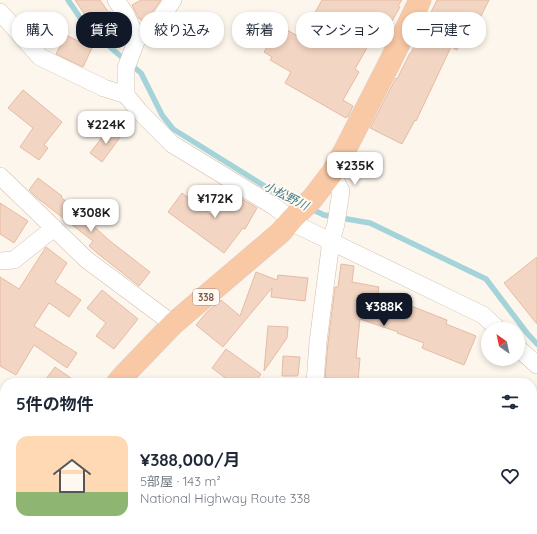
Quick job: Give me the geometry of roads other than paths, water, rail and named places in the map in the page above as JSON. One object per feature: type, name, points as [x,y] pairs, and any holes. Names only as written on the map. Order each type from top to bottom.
[{"type":"highway","name":"338","points":[[122,378],[173,324],[280,233],[294,216],[312,199],[332,172],[346,148],[420,0]]},
{"type":"street","points":[[116,0],[126,15],[131,53],[126,94]]},
{"type":"street","points":[[131,53],[154,27],[173,0]]},
{"type":"street","points":[[0,12],[40,57],[104,88],[126,94],[139,111],[172,144],[276,207],[294,216],[299,226],[331,240],[483,315],[490,322]]},
{"type":"street","points":[[315,378],[318,342],[331,240],[336,224],[341,191],[332,172]]},
{"type":"street","points":[[0,176],[87,260],[173,324]]},
{"type":"street","points":[[0,261],[14,260],[54,228]]},
{"type":"street","points":[[525,354],[537,365]]},
{"type":"waterway","name":"小松野川","points":[[68,0],[85,25],[141,73],[162,115],[173,129],[282,197],[299,204]]},
{"type":"waterway","name":"小松野川","points":[[309,208],[324,215],[370,223],[486,279],[537,344]]}]
